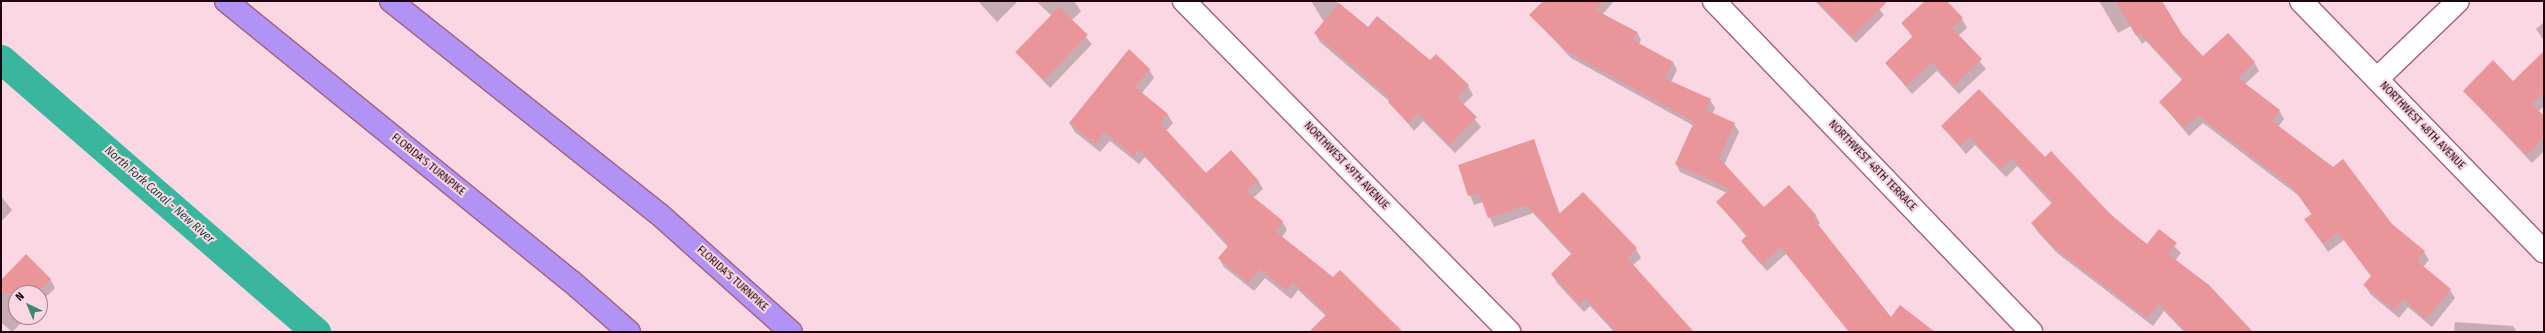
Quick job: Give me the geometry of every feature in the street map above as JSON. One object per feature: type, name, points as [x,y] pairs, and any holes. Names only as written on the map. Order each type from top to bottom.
[{"type":"highway","name":"FLORIDA'S TURNPIKE","points":[[226,1],[571,281],[629,332]]},
{"type":"highway","name":"FLORIDA'S TURNPIKE","points":[[391,1],[659,214],[791,332]]},
{"type":"street","name":"NORTHWEST 49TH AVENUE","points":[[1184,1],[1509,332]]},
{"type":"street","name":"NORTHWEST 48TH TERRACE","points":[[1714,1],[2031,332]]},
{"type":"street","name":"NORTHWEST 48TH AVENUE","points":[[2301,1],[2544,252]]},
{"type":"street","points":[[2377,79],[2458,1]]},
{"type":"building","points":[[1543,1],[1604,1],[1595,10],[1637,32],[1633,40],[1673,62],[1664,78],[1711,99],[1706,110],[1735,123],[1719,158],[1764,207],[1789,185],[1816,215],[1813,218],[1891,317],[1900,305],[1935,332],[1849,332],[1781,247],[1762,264],[1741,241],[1747,235],[1716,202],[1730,189],[1675,164],[1694,122],[1565,50],[1529,15]]},
{"type":"building","points":[[1817,1],[1888,1],[1852,37]]},
{"type":"building","points":[[1925,1],[1947,1],[1963,18],[1952,28],[1982,59],[1954,86],[1932,62],[1906,86],[1885,63],[1913,36],[1901,23]]},
{"type":"building","points":[[2116,1],[2162,1],[2182,34],[2203,56],[2228,33],[2255,62],[2238,78],[2280,110],[2272,121],[2333,167],[2343,159],[2392,224],[2425,251],[2417,261],[2451,289],[2426,319],[2403,299],[2394,310],[2363,285],[2371,276],[2338,232],[2323,244],[2304,219],[2312,214],[2292,187],[2198,115],[2184,128],[2159,102],[2183,79],[2140,33],[2136,36]]},
{"type":"building","points":[[1339,3],[1368,27],[1377,16],[1430,60],[1436,54],[1469,85],[1457,98],[1477,117],[1450,145],[1418,113],[1408,123],[1388,102],[1391,99],[1314,33]]},
{"type":"building","points":[[1059,7],[1088,35],[1044,80],[1015,52]]},
{"type":"building","points":[[1129,49],[1150,69],[1135,87],[1168,114],[1160,123],[1206,173],[1231,150],[1258,180],[1246,191],[1283,221],[1275,231],[1333,277],[1340,270],[1403,332],[1309,332],[1327,314],[1293,282],[1286,290],[1260,269],[1248,283],[1218,258],[1229,245],[1139,149],[1134,156],[1104,132],[1095,144],[1069,123]]},
{"type":"building","points":[[2544,51],[2544,92],[2532,104],[2544,116],[2544,137],[2527,155],[2463,91],[2493,60],[2513,81]]},
{"type":"building","points":[[1979,89],[2045,157],[2051,151],[2115,219],[2147,244],[2159,229],[2177,243],[2168,254],[2209,285],[2253,332],[2186,332],[2159,303],[2147,318],[2051,245],[2031,223],[2053,202],[2012,158],[2001,169],[1970,137],[1960,146],[1941,126]]},
{"type":"building","points":[[1534,139],[1559,214],[1583,192],[1637,248],[1627,258],[1694,332],[1616,332],[1585,298],[1579,304],[1551,274],[1572,253],[1527,205],[1488,218],[1479,193],[1468,196],[1458,165]]},
{"type":"building","points":[[26,254],[51,279],[45,285],[8,285],[8,293],[1,293],[1,280]]},
{"type":"waterway","name":"North Fork Canal - New River","points":[[1,59],[316,332]]}]
